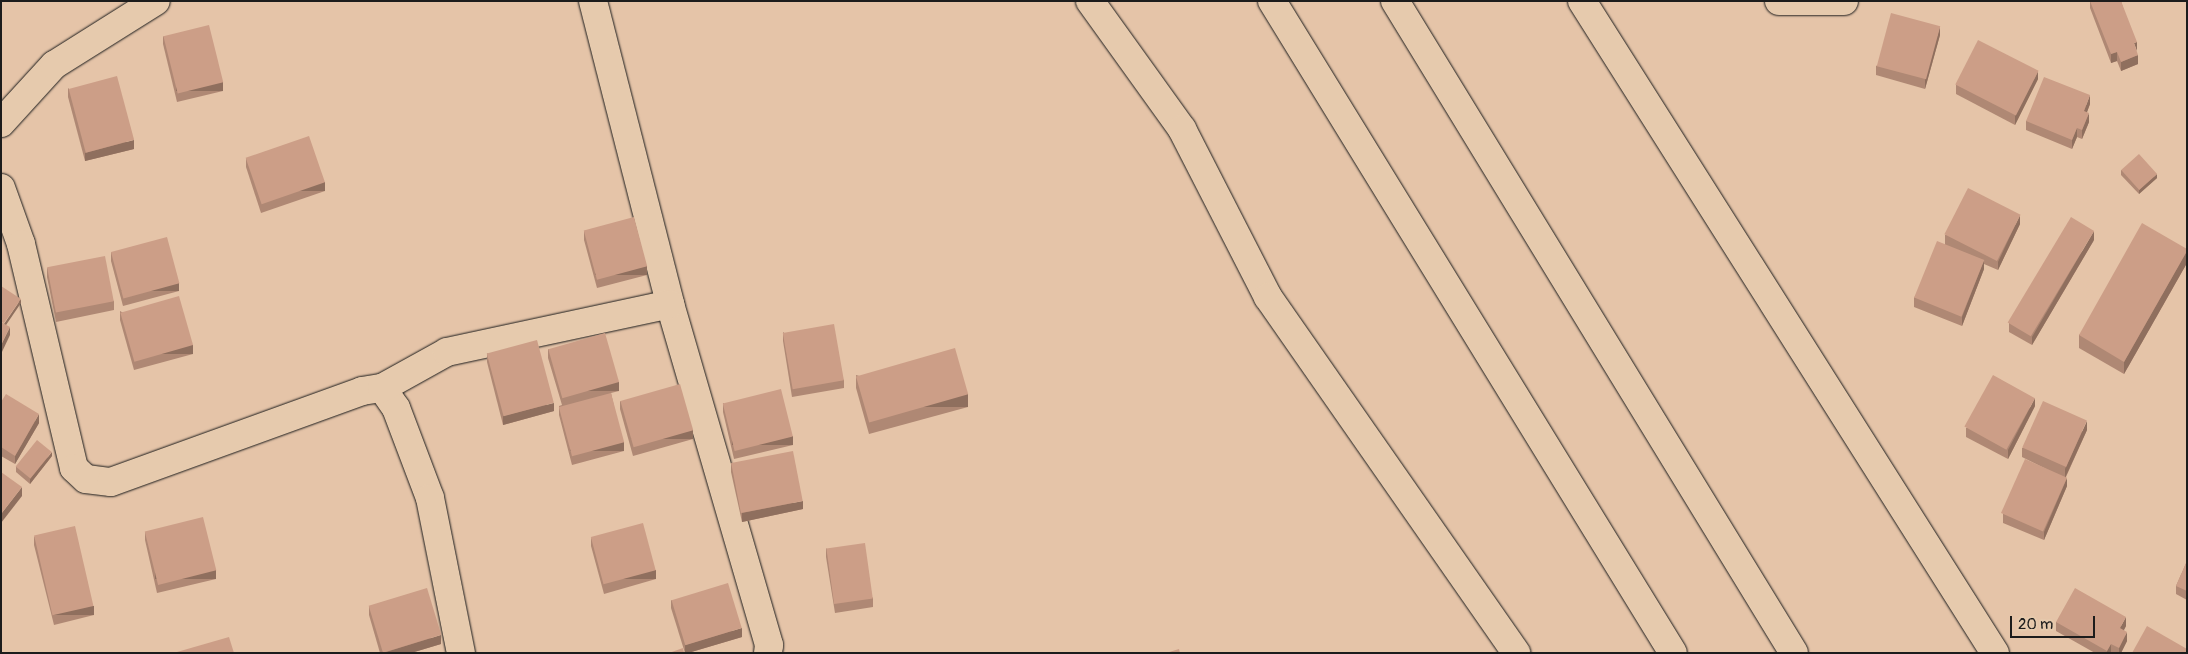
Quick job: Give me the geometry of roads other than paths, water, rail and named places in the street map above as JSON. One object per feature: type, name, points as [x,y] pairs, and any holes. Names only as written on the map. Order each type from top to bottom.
[{"type":"main road","points":[[1,122],[54,65],[156,1]]},
{"type":"main road","points":[[593,1],[670,304],[771,650]]},
{"type":"main road","points":[[1090,1],[1182,129],[1268,297],[1516,653]]},
{"type":"main road","points":[[1272,1],[1674,653]]},
{"type":"main road","points":[[1394,1],[1794,653]]},
{"type":"main road","points":[[1582,1],[1995,653]]},
{"type":"main road","points":[[1779,1],[1844,1]]},
{"type":"main road","points":[[1,188],[21,244],[74,468],[86,479],[111,482],[362,390],[382,388],[447,352],[670,304]]},
{"type":"main road","points":[[382,388],[396,408],[430,498],[461,653]]}]
